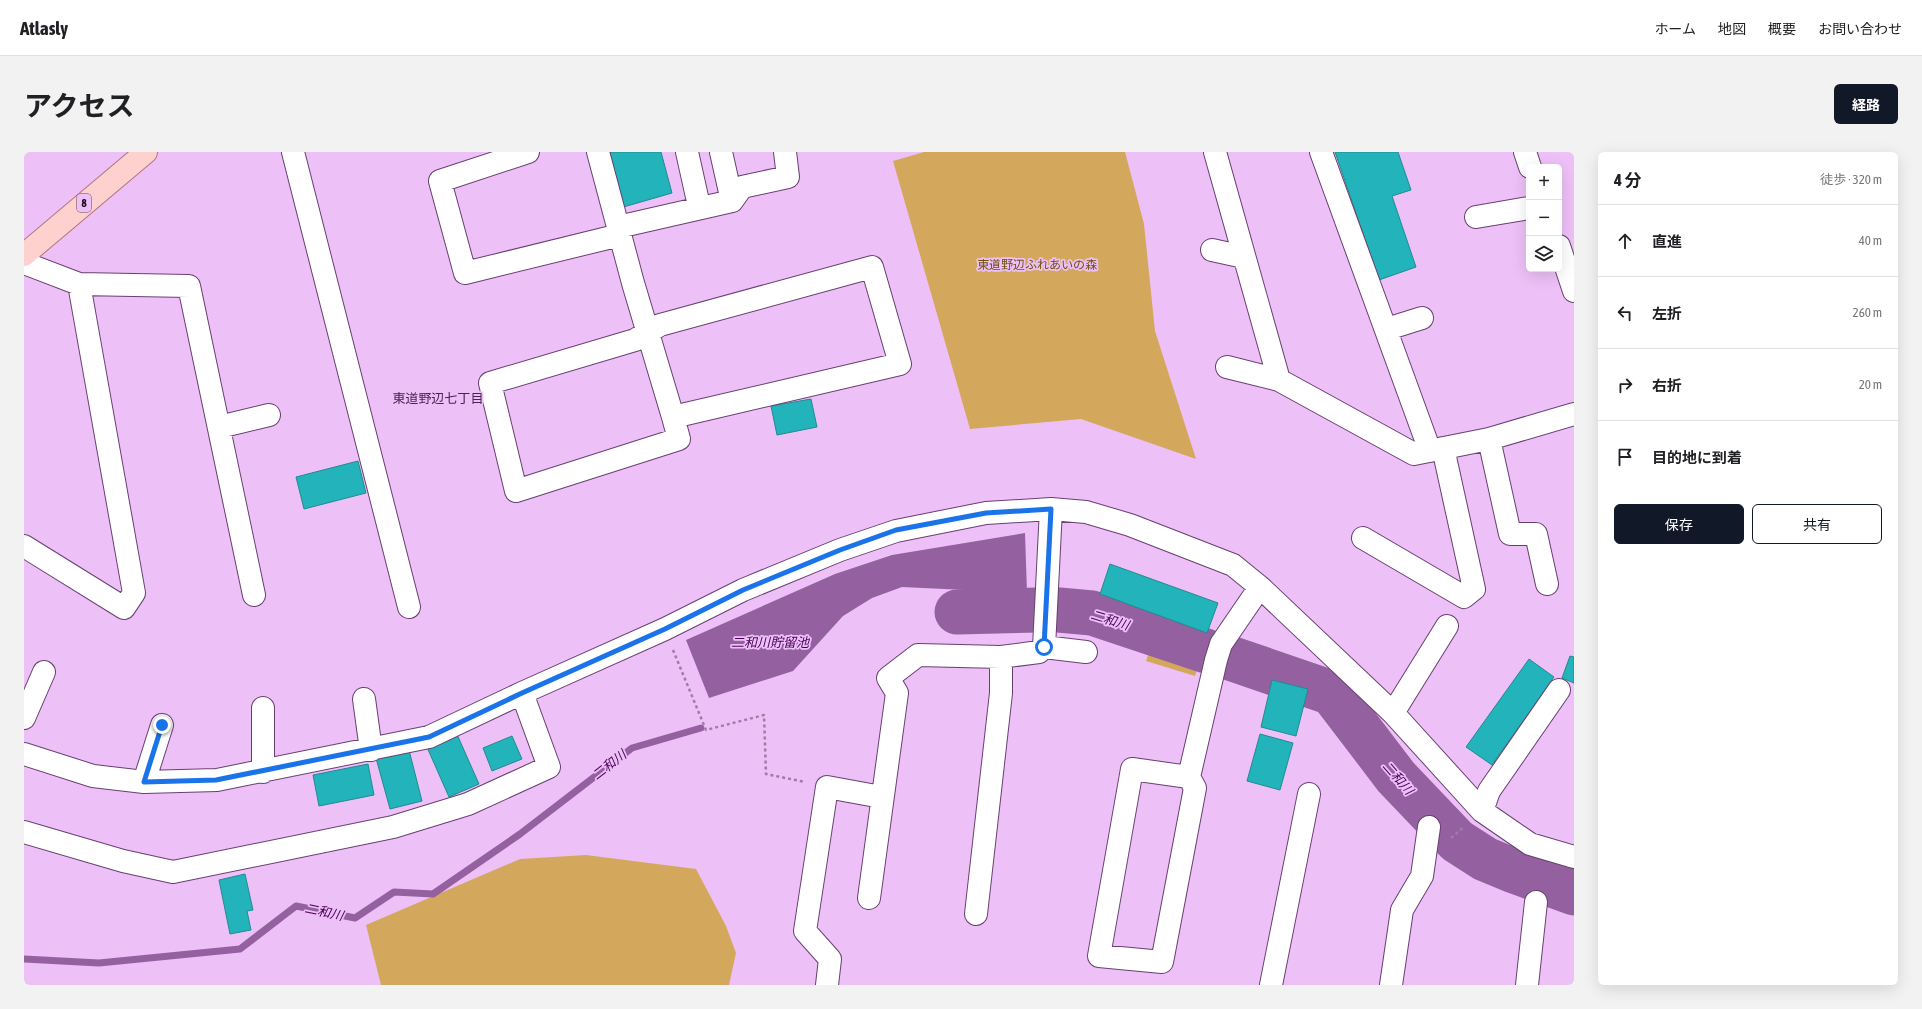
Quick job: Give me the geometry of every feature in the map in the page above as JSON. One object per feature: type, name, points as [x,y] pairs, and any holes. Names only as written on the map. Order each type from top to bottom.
[{"type":"main road","name":"8","points":[[24,255],[146,152]]},
{"type":"street","points":[[293,152],[409,607]]},
{"type":"street","points":[[528,152],[440,181],[465,273],[732,200],[742,187],[788,177],[785,152]]},
{"type":"street","points":[[598,152],[619,231],[648,333],[673,418],[679,440],[516,491],[490,383],[635,340],[648,333],[660,325],[872,267],[900,364],[673,418]]},
{"type":"street","points":[[687,152],[697,197]]},
{"type":"street","points":[[721,152],[732,200]]},
{"type":"street","points":[[1215,152],[1279,380]]},
{"type":"street","points":[[1322,152],[1387,329],[1436,449],[1474,589],[1464,597],[1363,538]]},
{"type":"street","points":[[1525,152],[1529,164]]},
{"type":"street","points":[[1476,217],[1526,209]]},
{"type":"street","points":[[1212,250],[1244,257]]},
{"type":"street","points":[[1562,255],[1574,291]]},
{"type":"street","points":[[24,263],[79,284],[189,286],[254,595]]},
{"type":"street","points":[[24,546],[124,608],[134,592],[79,284]]},
{"type":"street","points":[[1387,329],[1422,318]]},
{"type":"street","points":[[1227,368],[1279,380],[1414,454],[1489,439],[1574,414]]},
{"type":"street","points":[[219,427],[269,415]]},
{"type":"street","points":[[1489,439],[1510,534],[1536,534],[1547,584]]},
{"type":"street","points":[[869,898],[897,693],[882,683],[918,655],[1001,657],[1039,652],[1044,647],[1051,509]]},
{"type":"street","points":[[24,754],[93,776],[144,782],[216,780],[263,772],[429,737],[522,693],[665,629],[743,590],[840,550],[896,530],[986,513],[1051,509],[1086,512],[1130,525],[1233,565],[1260,587],[1393,713],[1482,811],[1530,844],[1574,857]]},
{"type":"street","points":[[1189,777],[1132,769],[1099,956],[1162,962],[1195,788],[1189,777],[1219,652],[1260,587]]},
{"type":"street","points":[[1393,713],[1447,626]]},
{"type":"street","points":[[1044,647],[1086,652]]},
{"type":"street","points":[[976,914],[1001,693],[1001,657]]},
{"type":"street","points":[[24,718],[44,672]]},
{"type":"street","points":[[1482,811],[1489,791],[1559,690]]},
{"type":"street","points":[[24,832],[123,861],[173,872],[393,827],[468,804],[549,767],[522,693]]},
{"type":"street","points":[[364,699],[371,750]]},
{"type":"street","points":[[263,708],[263,772]]},
{"type":"street","points":[[144,782],[162,725]]},
{"type":"street","points":[[827,985],[830,959],[805,931],[827,787],[876,796]]},
{"type":"street","points":[[1271,985],[1309,794]]},
{"type":"street","points":[[1392,985],[1402,910],[1422,876],[1429,827]]},
{"type":"street","points":[[1527,985],[1536,902]]},
{"type":"path","points":[[665,629],[706,730],[764,715],[766,774],[827,787]]},
{"type":"green space","name":"東道野辺ふれあいの森","points":[[924,152],[1125,152],[1144,224],[1155,331],[1196,459],[1081,419],[970,429],[893,161]]},
{"type":"green space","points":[[1153,640],[1201,657],[1195,676],[1146,661]]},
{"type":"green space","points":[[586,855],[696,869],[726,926],[736,953],[729,985],[381,985],[366,925],[520,859]]},
{"type":"water","name":"二和川貯留池","points":[[1025,533],[1027,593],[902,587],[872,598],[843,616],[793,671],[709,698],[686,640],[835,574],[892,555]]},
{"type":"building","points":[[604,152],[661,152],[672,193],[620,208]]},
{"type":"building","points":[[1335,152],[1398,152],[1411,190],[1392,196],[1416,267],[1379,280]]},
{"type":"building","points":[[811,399],[817,427],[777,435],[771,406]]},
{"type":"building","points":[[358,461],[366,493],[304,509],[296,477]]},
{"type":"building","points":[[1110,564],[1218,603],[1207,633],[1100,594]]},
{"type":"building","points":[[1570,656],[1574,657],[1574,683],[1562,678]]},
{"type":"building","points":[[1529,659],[1554,677],[1492,765],[1466,747]]},
{"type":"building","points":[[1272,680],[1308,689],[1296,736],[1261,727]]},
{"type":"building","points":[[456,732],[479,784],[449,797],[426,745]]},
{"type":"building","points":[[1260,734],[1293,743],[1280,790],[1247,781]]},
{"type":"building","points":[[512,736],[522,759],[492,771],[483,748]]},
{"type":"building","points":[[409,750],[422,801],[390,809],[376,758]]},
{"type":"building","points":[[368,764],[374,795],[319,806],[313,775]]},
{"type":"building","points":[[245,874],[253,910],[247,911],[251,930],[230,934],[219,880]]},
{"type":"waterway","name":"二和川","points":[[957,612],[1039,610]]},
{"type":"waterway","name":"二和川","points":[[1059,610],[1092,613],[1206,651]]},
{"type":"waterway","name":"二和川","points":[[1230,658],[1332,693],[1396,777],[1457,841],[1485,859],[1574,893]]},
{"type":"waterway","name":"二和川","points":[[24,959],[99,963],[240,949],[296,906],[355,918],[394,892],[433,894],[520,834],[632,748],[701,728]]},
{"type":"district","name":"東道野辺七丁目","points":[[438,398]]},
{"type":"route","points":[[162,725],[144,782],[216,780],[294,766],[429,737],[522,693],[665,629],[743,590],[840,550],[896,530],[986,513],[1051,509],[1047,613],[1044,647]]}]
